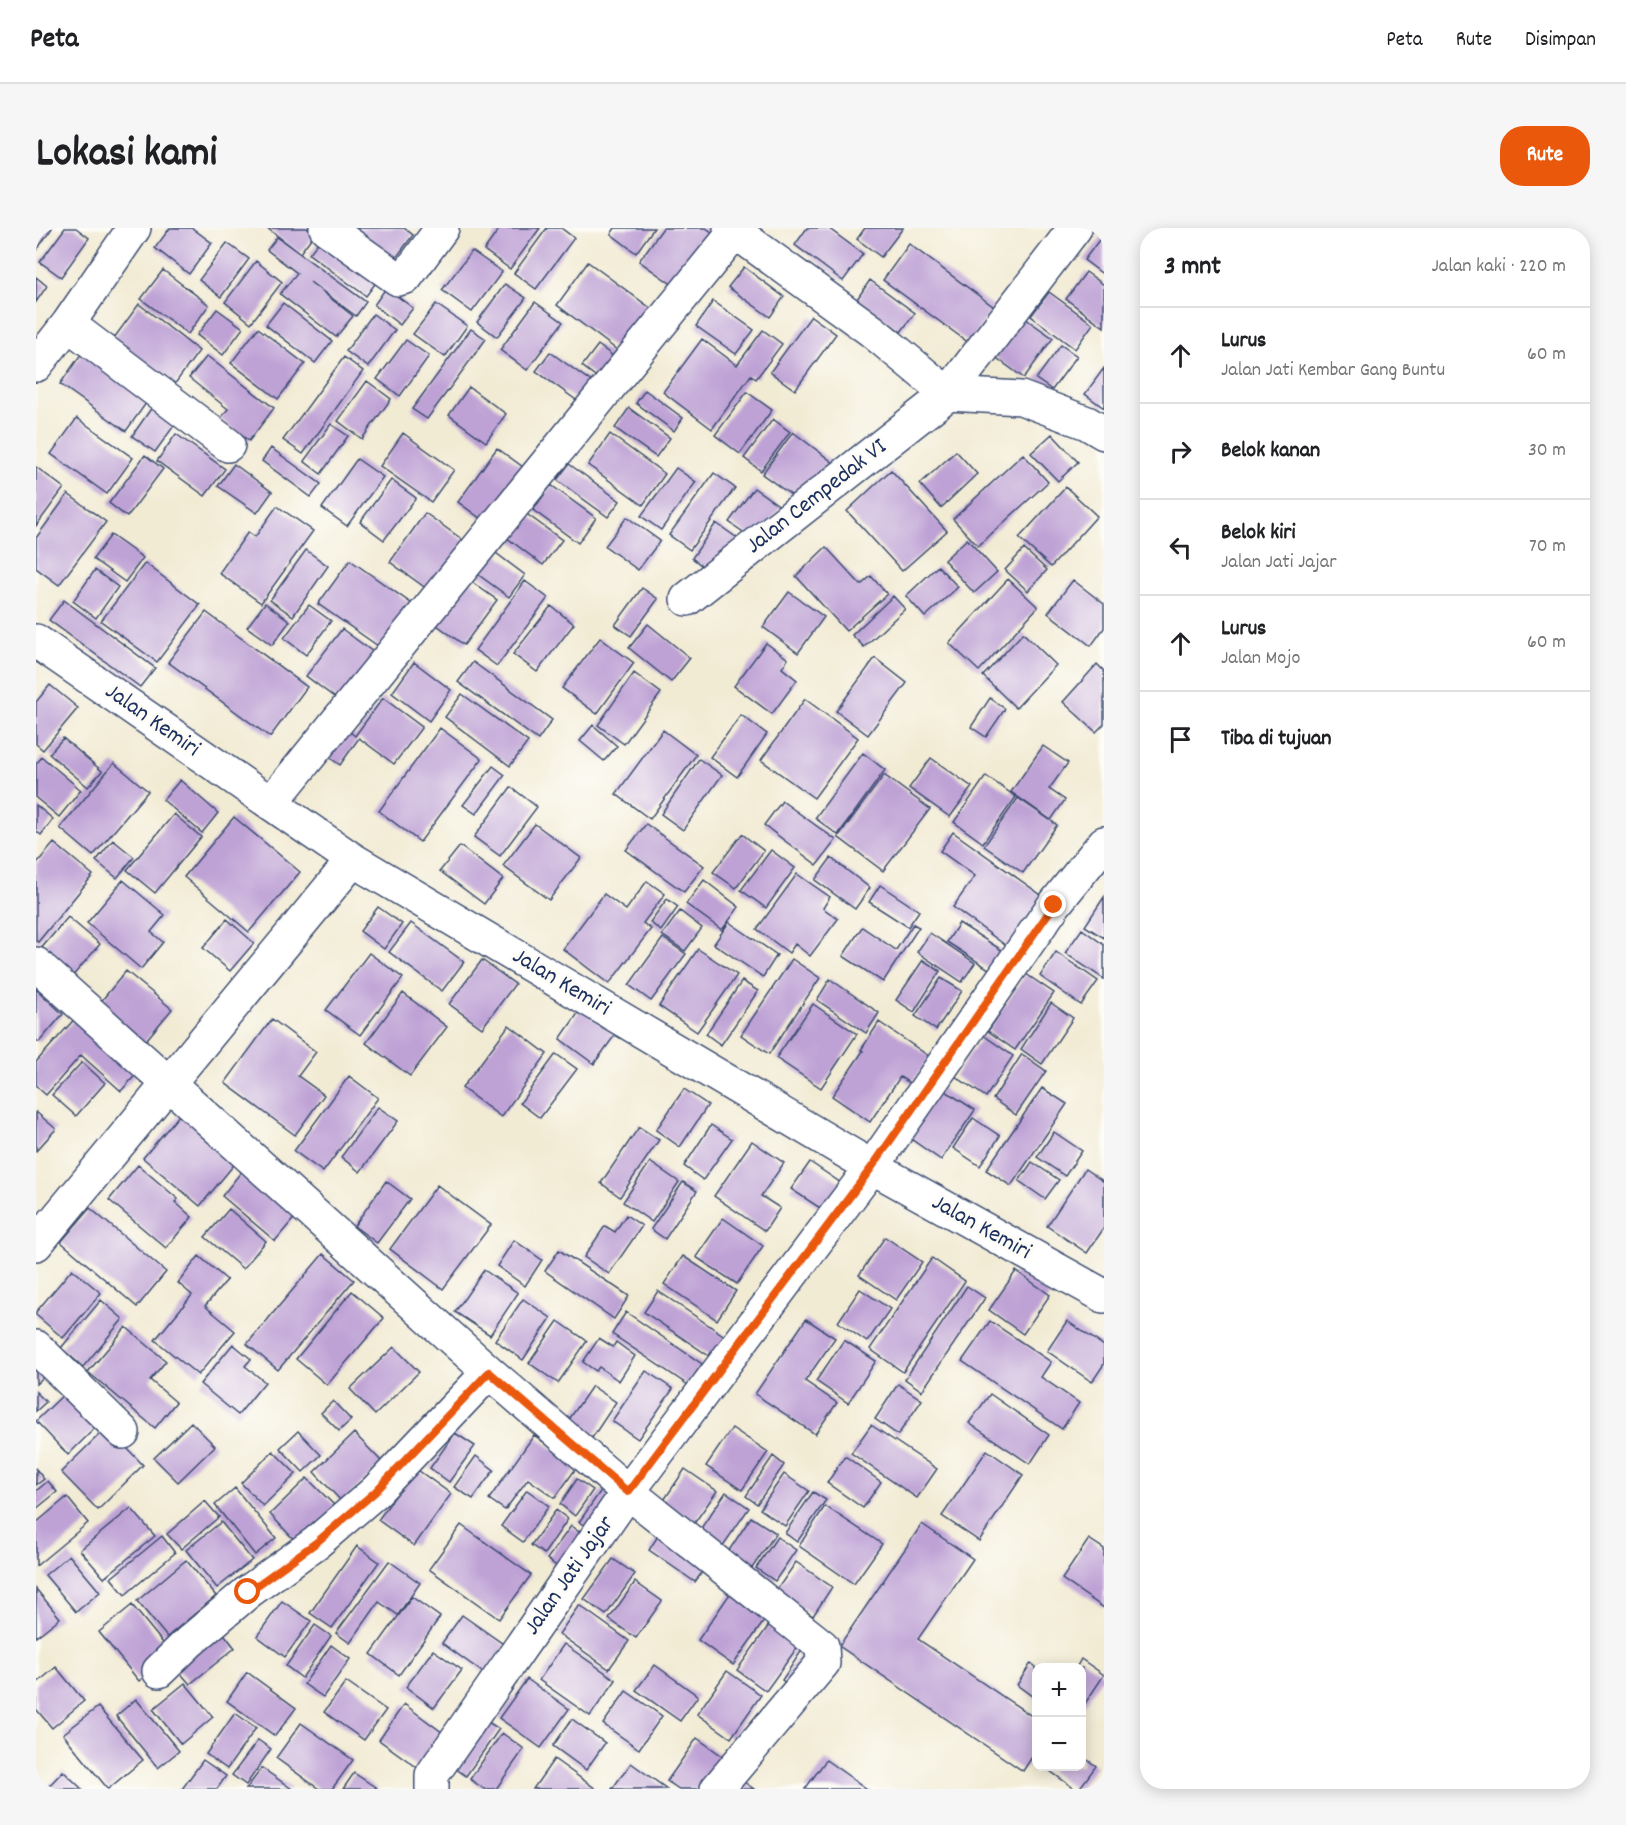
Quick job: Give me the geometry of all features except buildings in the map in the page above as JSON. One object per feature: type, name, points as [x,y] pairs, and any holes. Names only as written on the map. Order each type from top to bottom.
[{"type":"street","points":[[327,228],[398,279],[406,277],[442,228]]},
{"type":"street","name":"Jalan Cempedak VI","points":[[687,599],[948,394],[1075,228]]},
{"type":"street","points":[[271,803],[734,229],[872,331],[948,394],[1021,398],[1087,423],[1104,433]]},
{"type":"street","points":[[36,365],[68,324],[120,233]]},
{"type":"street","points":[[68,324],[228,446]]},
{"type":"street","name":"Jalan Kemiri","points":[[36,641],[353,860],[872,1167],[1104,1296]]},
{"type":"street","name":"Jalan Jati Jajar","points":[[432,1789],[432,1775],[628,1492],[872,1167],[1054,905],[1104,843]]},
{"type":"street","points":[[36,1244],[353,860]]},
{"type":"street","points":[[36,964],[489,1372],[628,1492],[822,1646],[823,1663],[717,1789]]},
{"type":"street","points":[[36,1347],[123,1432]]},
{"type":"street","points":[[159,1671],[248,1592],[317,1542],[375,1492],[489,1372]]},
{"type":"route","points":[[248,1592],[317,1542],[375,1492],[489,1372],[628,1492],[872,1167],[1054,905]]}]
